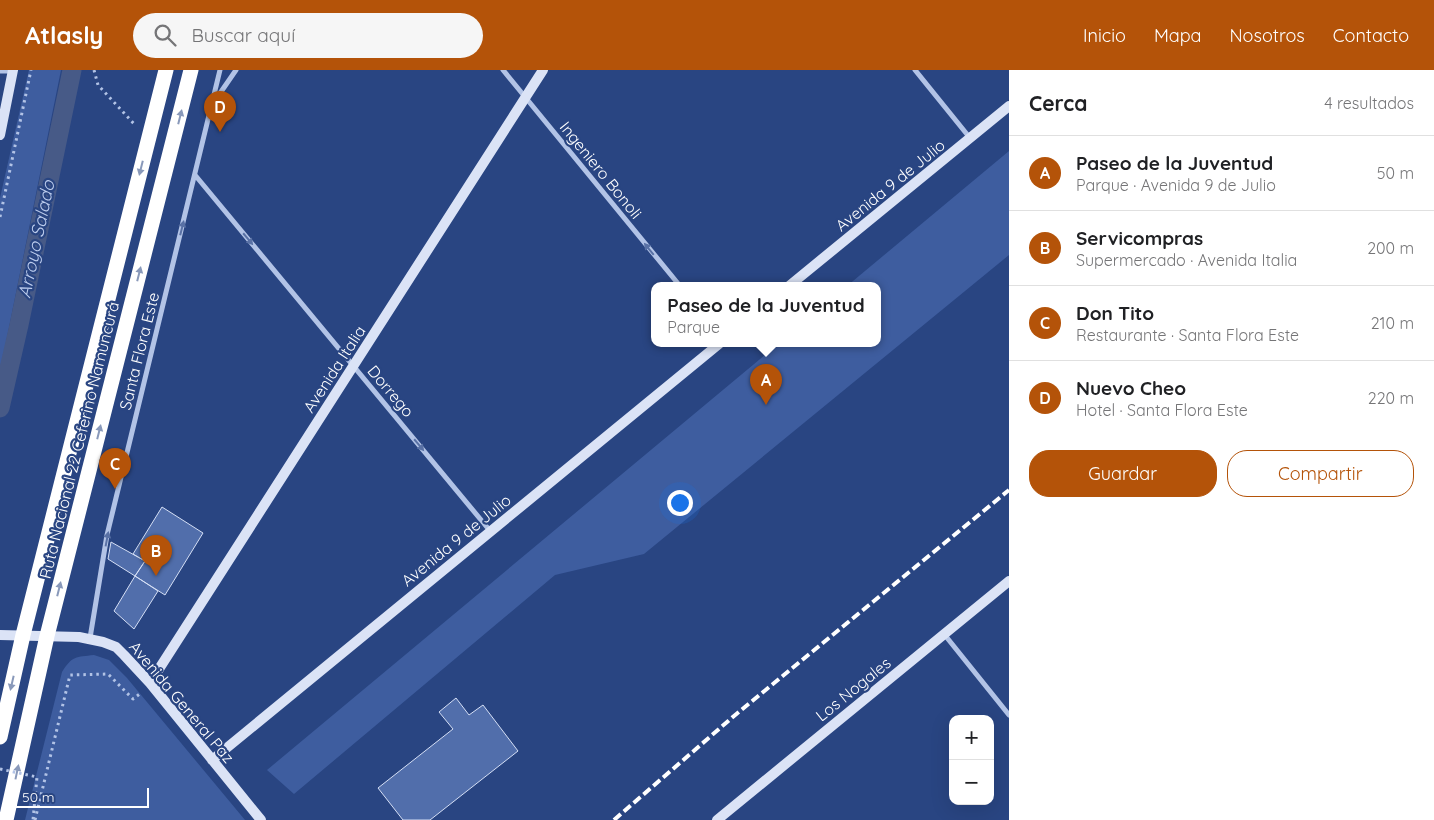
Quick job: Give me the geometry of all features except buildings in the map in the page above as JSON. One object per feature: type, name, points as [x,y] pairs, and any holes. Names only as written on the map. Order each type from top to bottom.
[{"type":"highway","name":"Ruta Nacional 22 Ceferino Namuncurá","points":[[0,737],[23,635],[166,70]]},
{"type":"highway","name":"Ruta Nacional 22 Ceferino Namuncurá","points":[[6,820],[47,636],[192,70]]},
{"type":"main road","points":[[0,135],[13,70]]},
{"type":"main road","name":"Avenida Italia","points":[[150,683],[543,70]]},
{"type":"main road","name":"Avenida 9 de Julio","points":[[794,282],[1009,106]]},
{"type":"main road","name":"Avenida 9 de Julio","points":[[212,760],[715,347]]},
{"type":"main road","name":"Los Nogales","points":[[717,820],[1009,581]]},
{"type":"main road","name":"Avenida General Paz","points":[[0,635],[90,638],[116,648],[150,683],[261,820]]},
{"type":"street","points":[[0,71],[13,70]]},
{"type":"street","name":"Santa Flora Este","points":[[90,638],[108,535],[220,70]]},
{"type":"street","points":[[211,107],[236,70]]},
{"type":"street","name":"Ingeniero Bonoli","points":[[503,70],[677,282]]},
{"type":"street","points":[[915,70],[970,138]]},
{"type":"street","name":"Dorrego","points":[[195,175],[491,532]]},
{"type":"street","points":[[944,634],[1009,715]]},
{"type":"path","points":[[0,217],[31,70]]},
{"type":"path","points":[[94,70],[98,85],[149,140]]},
{"type":"path","points":[[34,820],[70,674],[108,674],[134,699],[150,683]]},
{"type":"path","points":[[0,769],[36,778],[34,820]]},
{"type":"shaded area","points":[[29,70],[61,70],[0,372],[0,198]]},
{"type":"shaded area","points":[[1009,151],[1009,255],[644,554],[555,575],[294,794],[267,770],[774,347],[881,347],[881,282],[852,282]]},
{"type":"shaded area","points":[[94,655],[109,660],[127,678],[245,820],[25,820],[62,672],[75,658]]},
{"type":"waterway","name":"Arroyo Salado","points":[[0,408],[72,70]]},
{"type":"railway","points":[[614,820],[734,716],[1009,490]]},
{"type":"place","name":"Nuevo Cheo","points":[[220,132]]},
{"type":"place","name":"Paseo de la Juventud","points":[[766,405]]},
{"type":"place","name":"Don Tito","points":[[115,489]]},
{"type":"place","name":"Servicompras","points":[[156,576]]}]
